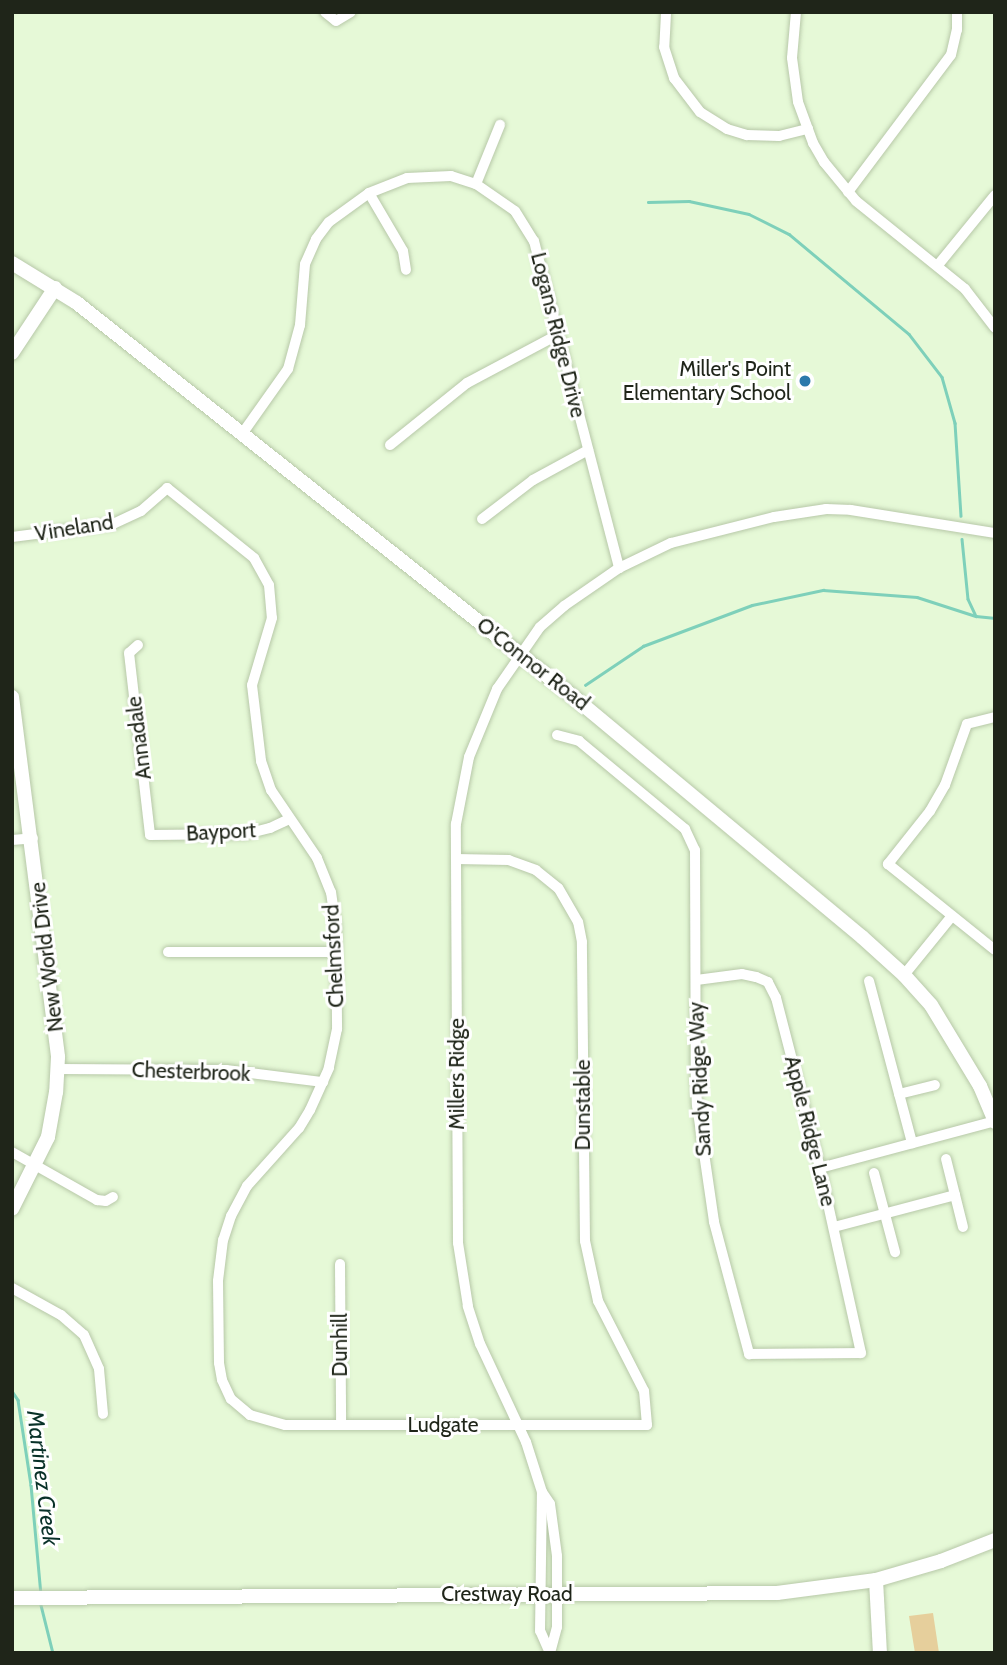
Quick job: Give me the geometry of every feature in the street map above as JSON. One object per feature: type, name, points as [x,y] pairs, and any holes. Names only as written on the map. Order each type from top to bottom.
[{"type":"main road","name":"O'Connor Road","points":[[12,263],[54,288],[519,654],[691,793],[904,975],[953,1037],[980,1086],[995,1121]]},
{"type":"main road","points":[[12,354],[54,288]]},
{"type":"main road","name":"New World Drive","points":[[12,697],[57,1031],[58,1069],[52,1122],[35,1165],[12,1209]]},
{"type":"main road","name":"Crestway Road","points":[[12,1598],[776,1593],[834,1588],[876,1580],[941,1561],[995,1540]]},
{"type":"main road","points":[[876,1580],[880,1653]]},
{"type":"street","points":[[325,12],[336,21],[351,12]]},
{"type":"street","points":[[796,12],[793,36],[794,80],[808,130],[824,162],[848,192],[870,212],[965,289],[995,328]]},
{"type":"street","points":[[848,192],[951,55],[957,30],[957,12]]},
{"type":"street","points":[[666,14],[664,47],[674,78],[699,112],[727,129],[747,135],[779,136],[808,130]]},
{"type":"street","points":[[475,184],[500,125]]},
{"type":"street","name":"Logans Ridge Drive","points":[[242,434],[276,389],[294,355],[300,325],[303,276],[316,239],[339,212],[369,193],[392,183],[426,175],[451,176],[475,184],[507,204],[528,230],[538,253],[619,568]]},
{"type":"street","points":[[369,193],[403,251],[406,270]]},
{"type":"street","points":[[938,265],[995,195]]},
{"type":"street","points":[[390,445],[467,383],[559,334]]},
{"type":"street","points":[[482,519],[533,480],[588,450]]},
{"type":"street","name":"Vineland","points":[[12,537],[113,524],[141,511],[166,488]]},
{"type":"street","name":"Chelmsford","points":[[166,488],[254,558],[269,585],[272,618],[256,668],[252,694],[265,776],[325,875],[335,910],[337,1030],[323,1082],[299,1128],[247,1186],[231,1216],[223,1240],[218,1281],[220,1371],[225,1388],[242,1410]]},
{"type":"street","name":"Millers Ridge","points":[[550,1653],[557,1627],[558,1594],[557,1550],[550,1504],[542,1492],[519,1425],[480,1344],[465,1293],[458,1243],[457,812],[469,757],[497,689],[540,627],[564,606],[619,568],[671,544],[774,517],[827,509],[851,510],[995,533]]},
{"type":"street","name":"Annadale","points":[[138,645],[129,653],[150,835]]},
{"type":"street","points":[[995,717],[967,724],[945,785],[930,811],[888,864],[995,950]]},
{"type":"street","name":"Sandy Ridge Way","points":[[557,735],[579,741],[685,829],[695,850],[700,883],[696,980],[697,1105],[706,1175],[749,1354],[861,1353]]},
{"type":"street","name":"Bayport","points":[[150,835],[246,834],[270,828],[289,818]]},
{"type":"street","points":[[12,840],[33,838]]},
{"type":"street","name":"Dunstable","points":[[456,859],[500,859],[536,870],[558,888],[578,922],[582,942],[585,1241],[598,1301],[644,1391],[647,1425]]},
{"type":"street","points":[[904,975],[952,916]]},
{"type":"street","points":[[168,952],[336,952]]},
{"type":"street","name":"Apple Ridge Lane","points":[[696,980],[742,975],[768,982],[776,998],[820,1168],[861,1353]]},
{"type":"street","points":[[869,981],[912,1143]]},
{"type":"street","name":"Chesterbrook","points":[[58,1069],[226,1070],[323,1082]]},
{"type":"street","points":[[899,1094],[935,1085]]},
{"type":"street","points":[[820,1168],[995,1121]]},
{"type":"street","points":[[12,1152],[97,1200],[106,1201],[113,1197]]},
{"type":"street","points":[[946,1159],[963,1227]]},
{"type":"street","points":[[874,1173],[895,1252]]},
{"type":"street","points":[[834,1227],[954,1195]]},
{"type":"street","name":"Dunhill","points":[[340,1264],[341,1425]]},
{"type":"street","points":[[12,1287],[61,1315],[84,1335],[99,1368],[103,1414]]},
{"type":"street","name":"Ludgate","points":[[242,1410],[272,1424],[647,1425]]},
{"type":"street","name":"Millers Ridge","points":[[542,1492],[540,1631],[550,1653]]},
{"type":"street","points":[[540,1550],[557,1550]]},
{"type":"shaded area","points":[[933,1613],[939,1653],[915,1653],[909,1616]]},
{"type":"waterway","points":[[648,202],[689,201],[749,214],[789,234],[909,334],[942,377],[955,423],[961,516]]},
{"type":"waterway","points":[[962,539],[968,599],[975,614]]},
{"type":"waterway","points":[[585,685],[643,646],[752,605],[823,590],[917,597],[976,616],[995,618]]},
{"type":"waterway","name":"Martinez Creek","points":[[12,1391],[18,1400],[31,1485],[41,1594]]},
{"type":"waterway","name":"Martinez Creek","points":[[41,1605],[53,1653]]},
{"type":"place","name":"Miller's Point Elementary School","points":[[805,381]]}]
